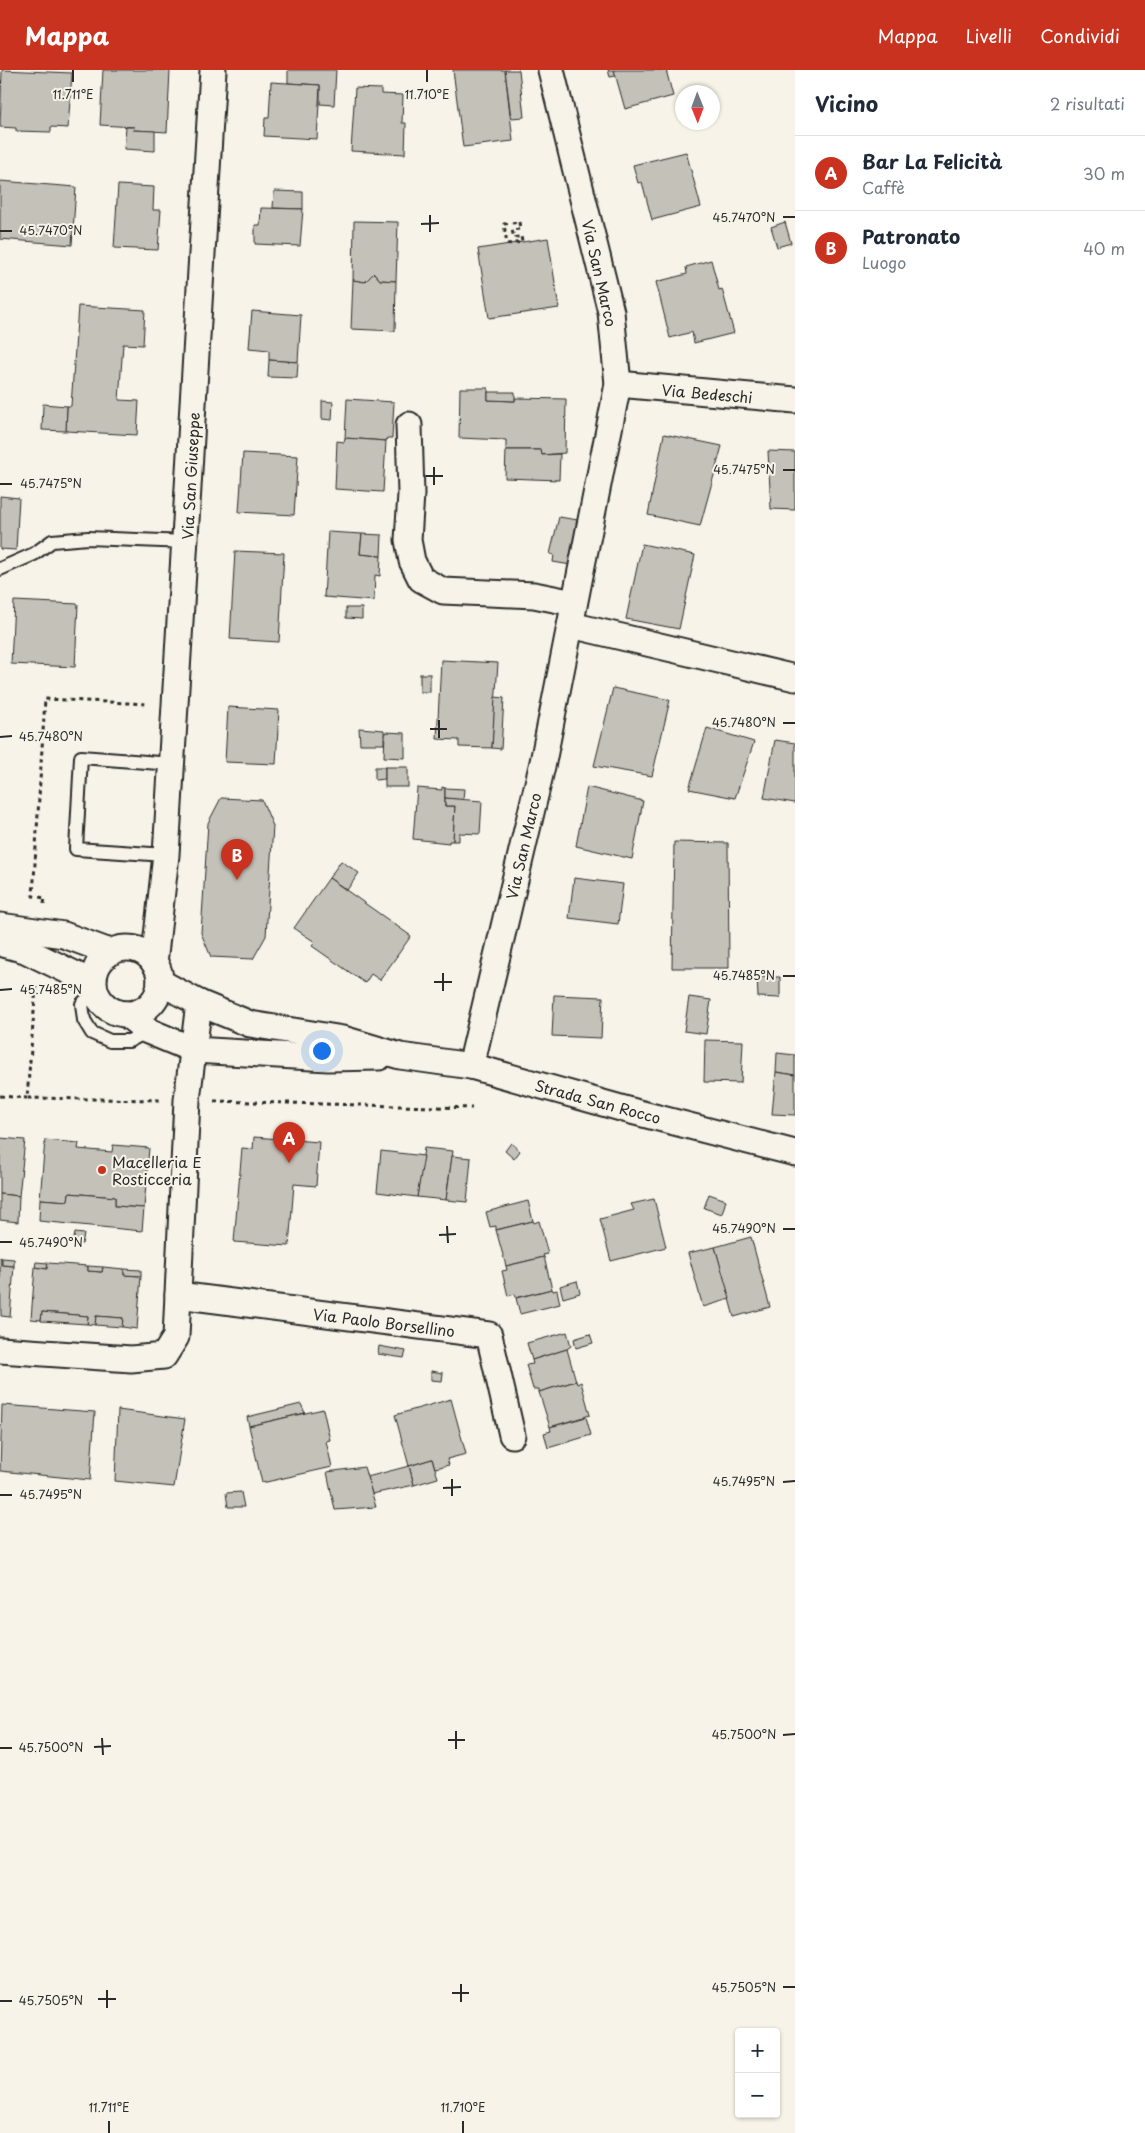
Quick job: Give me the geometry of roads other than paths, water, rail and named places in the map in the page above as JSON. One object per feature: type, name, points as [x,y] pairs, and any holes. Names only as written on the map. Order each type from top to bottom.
[{"type":"street","name":"Via San Giuseppe","points":[[157,972],[186,542],[213,70]]},
{"type":"street","name":"Via San Marco","points":[[472,1066],[543,762],[618,384],[611,312],[551,70]]},
{"type":"street","name":"Via Bedeschi","points":[[618,384],[795,400]]},
{"type":"street","points":[[409,424],[410,494],[408,540],[412,561],[421,579],[443,591],[534,595],[572,614],[795,678]]},
{"type":"street","name":"Via San Giuseppe","points":[[120,950],[164,882]]},
{"type":"street","points":[[0,926],[64,935],[148,956],[157,972],[158,992],[150,1005],[136,1012],[126,1014],[107,1008],[100,1000],[94,987],[98,966],[103,958],[120,950]]},
{"type":"street","points":[[0,943],[32,952],[94,987]]},
{"type":"street","name":"Strada San Rocco","points":[[157,972],[199,1003],[250,1024],[343,1039],[400,1056],[472,1066],[635,1112],[795,1154]]},
{"type":"street","points":[[0,1350],[131,1360],[164,1356],[176,1338],[187,1100],[199,1003]]},
{"type":"street","name":"Strada San Rocco","points":[[126,1014],[148,1032],[194,1050],[328,1058],[400,1056]]},
{"type":"street","name":"Via Paolo Borsellino","points":[[178,1295],[489,1335],[512,1435]]},
{"type":"lane","points":[[0,569],[34,554],[52,541],[88,538],[186,542]]},
{"type":"lane","points":[[166,855],[76,849],[81,757],[172,764]]},
{"type":"lane","points":[[94,987],[82,1004],[84,1020],[92,1033],[110,1041],[129,1041],[148,1032]]},
{"type":"place","name":"Patronato","points":[[237,880]]},
{"type":"place","name":"Bar La Felicità","points":[[289,1163]]},
{"type":"place","name":"Macelleria E Rosticceria","points":[[102,1170]]}]
